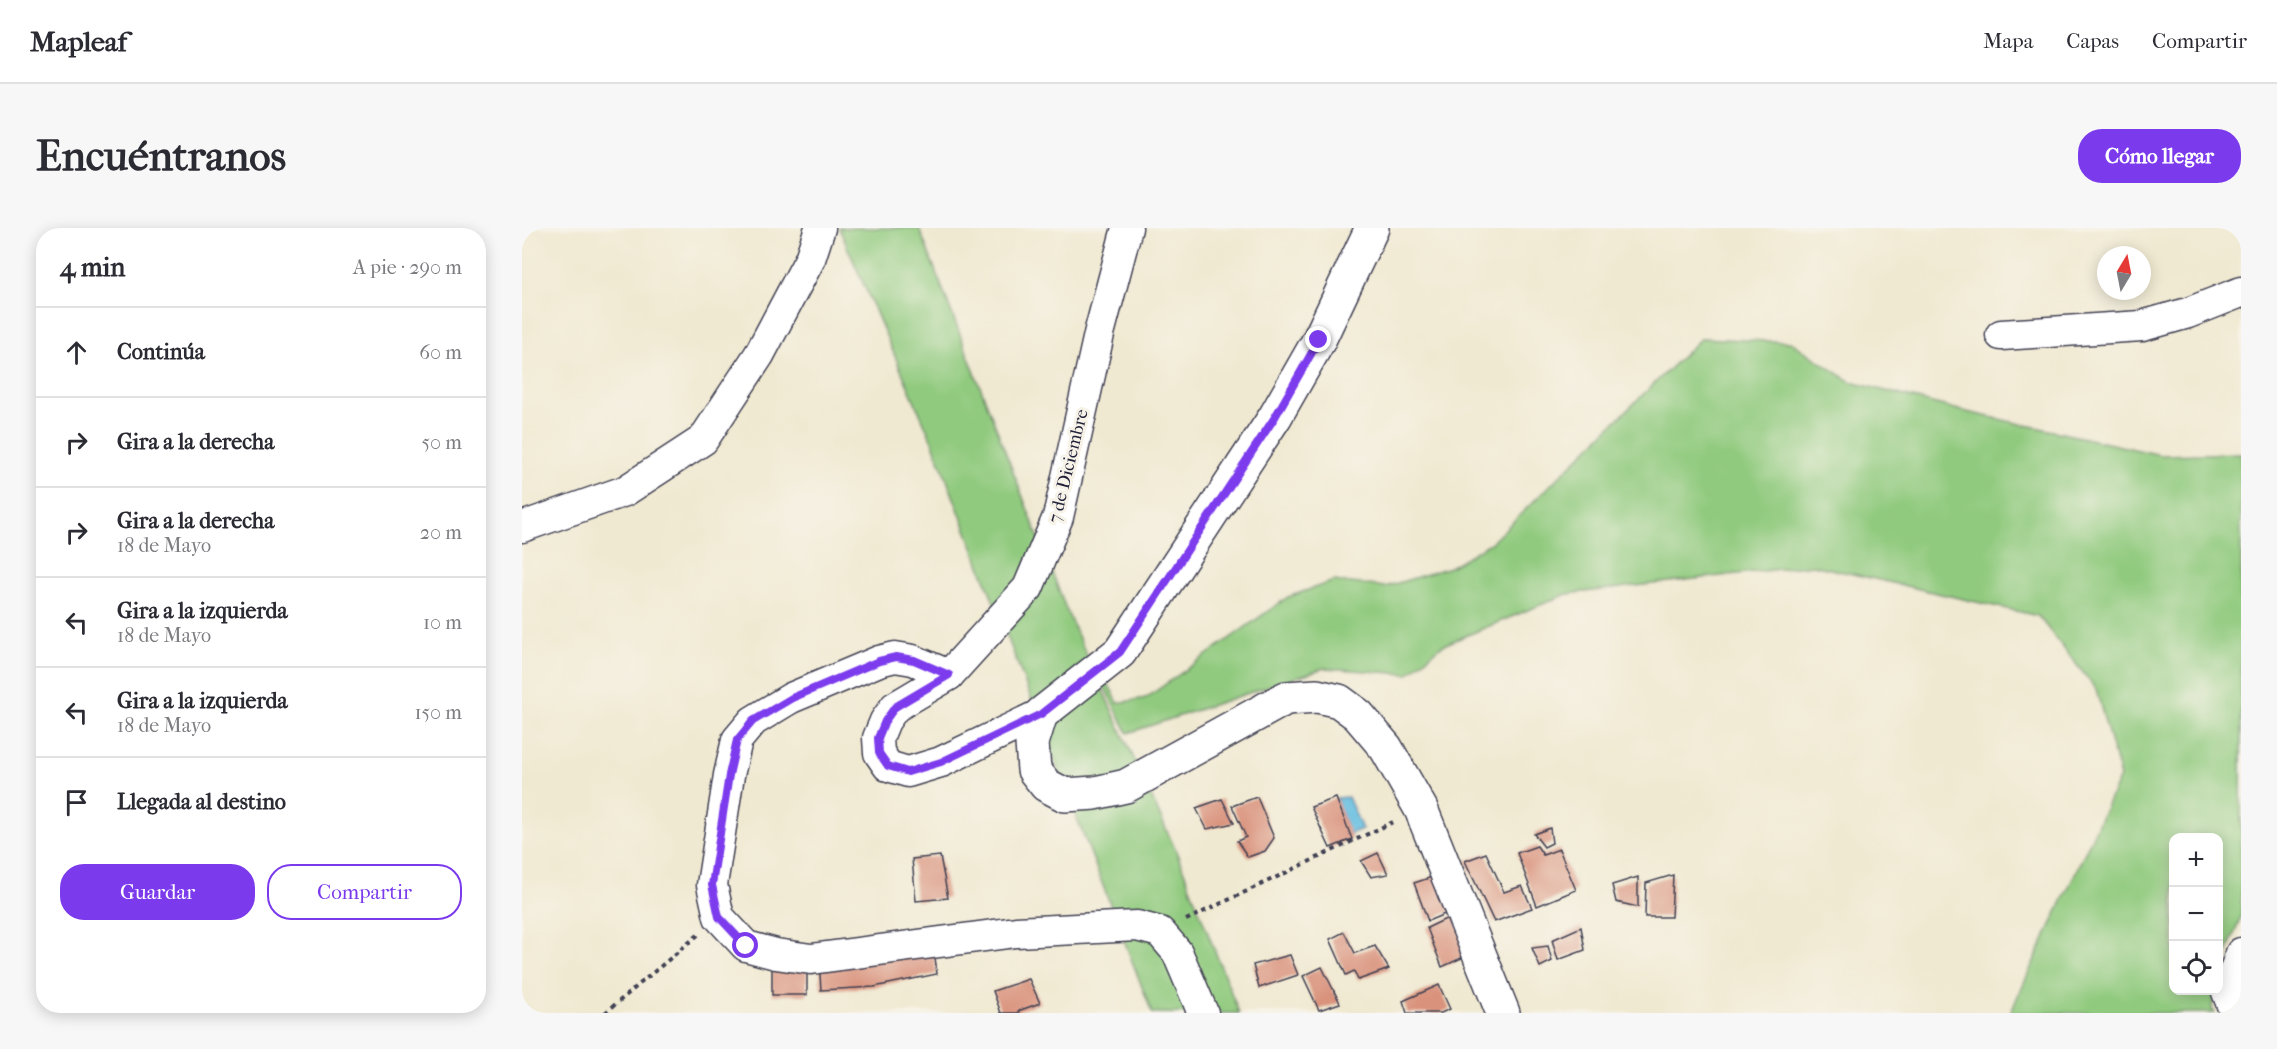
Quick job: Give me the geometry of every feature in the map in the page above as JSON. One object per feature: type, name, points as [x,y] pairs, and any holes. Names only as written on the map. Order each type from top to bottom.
[{"type":"street","points":[[522,527],[625,491],[703,440],[759,355],[810,259],[820,228]]},
{"type":"street","name":"7 de Diciembre","points":[[1041,714],[941,762],[908,772],[888,766],[879,753],[878,738],[885,721],[895,707],[949,675],[1028,588],[1058,517],[1100,330],[1127,228]]},
{"type":"street","points":[[1372,228],[1319,340],[1275,417],[1120,652],[1041,714],[1032,743],[1034,770],[1046,785],[1065,795],[1085,794],[1126,786],[1286,698],[1317,696],[1339,701],[1358,715],[1386,748],[1421,809],[1503,1013]]},
{"type":"street","points":[[2001,335],[2142,326],[2188,313],[2241,292]]},
{"type":"street","points":[[949,675],[914,660],[896,657],[879,661],[792,698],[753,721],[737,740],[729,775],[712,885],[719,917],[746,946],[776,954],[812,959],[1016,932],[1137,926],[1160,932],[1177,952],[1203,1013]]},
{"type":"street","points":[[2235,1013],[2227,992],[2241,953]]},
{"type":"path","points":[[1160,932],[1421,809]]},
{"type":"path","points":[[605,1013],[719,917]]},
{"type":"green space","points":[[839,228],[919,228],[1068,614],[1176,851],[1239,1013],[1152,1013],[932,441]]},
{"type":"green space","points":[[1701,338],[1791,342],[1851,382],[1967,412],[2161,455],[2241,453],[2241,917],[2223,962],[2223,833],[2169,833],[2169,995],[2214,995],[2212,1009],[2215,1013],[2010,1013],[2120,777],[2096,689],[2038,616],[1813,565],[1567,594],[1441,646],[1408,674],[1324,668],[1128,733],[1095,669],[1100,667],[1118,703],[1146,698],[1288,597],[1334,581],[1385,587],[1450,567],[1492,542]]},
{"type":"water","points":[[1348,797],[1362,829],[1349,834],[1336,798]]},
{"type":"building","points":[[1257,797],[1274,838],[1265,851],[1248,857],[1237,841],[1246,837],[1232,806]]},
{"type":"building","points":[[1336,798],[1352,839],[1330,848],[1311,807]]},
{"type":"building","points":[[1222,799],[1234,823],[1207,829],[1196,808]]},
{"type":"building","points":[[1550,828],[1552,843],[1544,847],[1534,834]]},
{"type":"building","points":[[1537,846],[1543,855],[1559,849],[1576,890],[1537,906],[1517,853]]},
{"type":"building","points":[[1378,853],[1388,874],[1371,877],[1361,861]]},
{"type":"building","points":[[1486,853],[1504,892],[1522,886],[1532,908],[1494,922],[1465,861]]},
{"type":"building","points":[[940,856],[948,898],[916,901],[912,859]]},
{"type":"building","points":[[1438,875],[1454,910],[1428,921],[1414,883]]},
{"type":"building","points":[[1673,875],[1671,917],[1645,917],[1646,883]]},
{"type":"building","points":[[1638,877],[1638,907],[1616,902],[1612,885]]},
{"type":"building","points":[[1454,915],[1468,955],[1442,967],[1427,928]]},
{"type":"building","points":[[1581,927],[1585,950],[1558,960],[1552,940]]},
{"type":"building","points":[[1344,932],[1355,953],[1375,946],[1389,969],[1358,980],[1354,971],[1346,975],[1330,939]]},
{"type":"building","points":[[1548,946],[1552,961],[1540,967],[1532,948]]},
{"type":"building","points":[[934,949],[937,974],[874,987],[821,990],[819,960]]},
{"type":"building","points":[[1290,955],[1298,975],[1259,988],[1253,965]]},
{"type":"building","points":[[772,964],[807,964],[807,995],[772,995]]},
{"type":"building","points":[[1322,967],[1340,1003],[1319,1010],[1303,976]]},
{"type":"building","points":[[1029,979],[1040,1003],[1018,1011],[1019,1013],[1001,1013],[993,991]]},
{"type":"building","points":[[1439,985],[1450,1009],[1441,1013],[1407,1013],[1403,1001]]},
{"type":"route","points":[[746,946],[719,917],[712,885],[722,815],[737,740],[753,721],[792,698],[879,661],[896,657],[914,660],[949,675],[895,707],[885,721],[878,738],[879,753],[888,766],[908,772],[941,762],[1041,714],[1120,652],[1275,417],[1319,340]]}]
